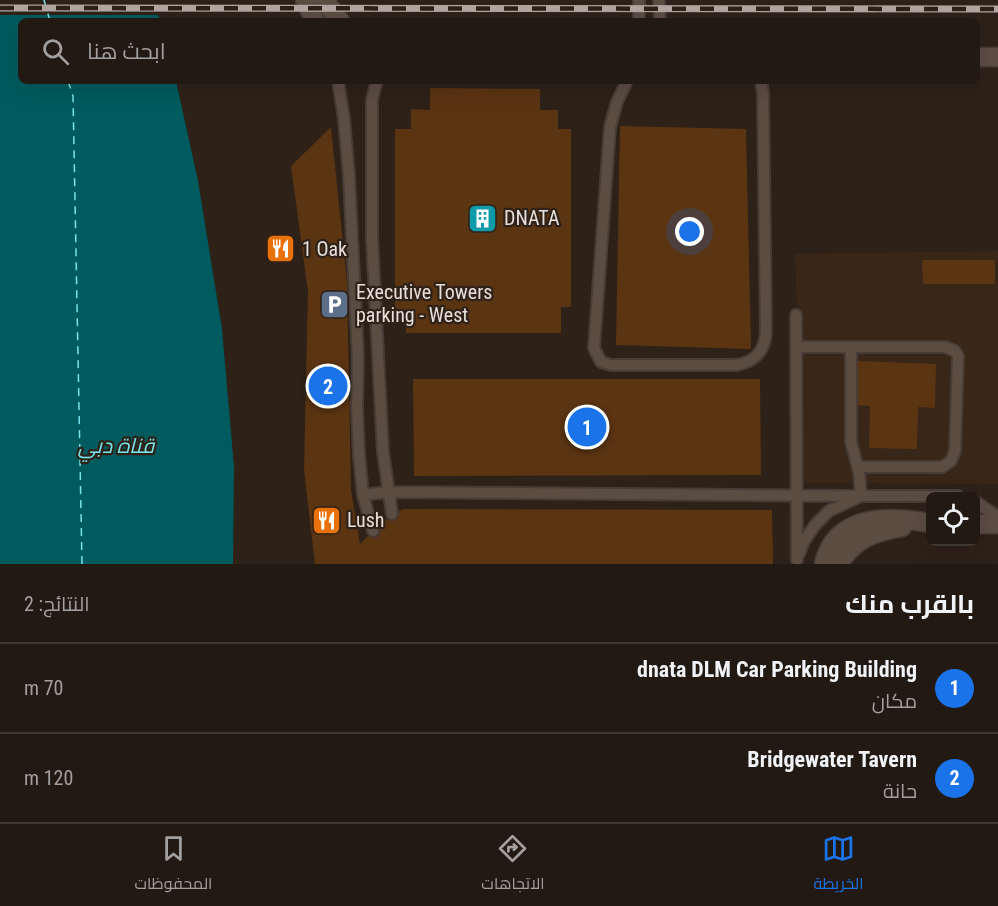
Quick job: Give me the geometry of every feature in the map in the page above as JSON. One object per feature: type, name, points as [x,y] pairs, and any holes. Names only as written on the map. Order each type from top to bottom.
[{"type":"street","points":[[305,0],[314,18]]},
{"type":"street","points":[[324,0],[338,18]]},
{"type":"street","points":[[980,57],[998,57]]},
{"type":"street","points":[[824,564],[835,541],[859,523],[894,519],[926,523]]},
{"type":"street","points":[[839,564],[855,544],[871,534],[926,524]]},
{"type":"street","points":[[980,524],[998,524]]},
{"type":"lane","points":[[639,0],[639,18]]},
{"type":"lane","points":[[658,0],[660,18]]},
{"type":"lane","points":[[338,84],[346,142],[363,495],[373,531]]},
{"type":"lane","points":[[376,84],[372,99],[372,238],[383,452],[392,513]]},
{"type":"lane","points":[[626,84],[617,102],[610,127],[594,348],[601,362],[611,365],[736,365],[746,364],[761,352],[766,333],[762,84]]},
{"type":"lane","points":[[354,298],[375,298]]},
{"type":"lane","points":[[796,315],[796,562]]},
{"type":"lane","points":[[796,347],[949,348],[955,351],[959,362],[955,451],[951,461],[942,467],[858,467]]},
{"type":"lane","points":[[851,347],[851,442],[858,467],[861,496]]},
{"type":"lane","points":[[363,495],[388,492],[926,496]]},
{"type":"lane","points":[[796,562],[804,541],[815,525],[829,511],[861,496]]},
{"type":"lane","points":[[980,505],[998,517]]},
{"type":"shaded area","points":[[998,251],[998,484],[802,483],[795,254]]},
{"type":"water","name":"قناة دبي","points":[[0,0],[154,0],[159,18],[18,18],[18,84],[177,84],[198,181],[222,329],[234,467],[233,564],[0,564]]},
{"type":"pier","points":[[0,0],[157,0],[161,15],[0,15]]},
{"type":"building","name":"DNATA","points":[[430,88],[540,89],[540,110],[558,110],[558,129],[571,129],[571,307],[561,307],[561,333],[406,333],[406,310],[395,309],[395,129],[411,129],[411,109],[430,110]]},
{"type":"building","points":[[620,126],[746,129],[751,349],[616,345]]},
{"type":"building","points":[[331,127],[347,282],[351,490],[360,544],[368,536],[378,537],[379,525],[386,519],[396,520],[399,511],[403,509],[772,510],[773,564],[315,564],[304,470],[308,292],[291,166]]},
{"type":"building","points":[[922,260],[995,260],[995,284],[923,284]]},
{"type":"building","points":[[858,361],[936,364],[935,408],[918,407],[917,449],[869,448],[870,406],[858,405]]},
{"type":"building","points":[[413,379],[760,379],[761,475],[414,476]]},
{"type":"ferry route","points":[[44,0],[49,18]]},
{"type":"ferry route","points":[[69,84],[73,96],[82,564]]},
{"type":"railway","points":[[0,8],[998,9]]},
{"type":"place","name":"DNATA","points":[[483,218]]},
{"type":"place","name":"1 Oak","points":[[281,249]]},
{"type":"place","name":"Executive Towers parking - West","points":[[335,304]]},
{"type":"place","name":"Bridgewater Tavern","points":[[328,386]]},
{"type":"place","name":"dnata DLM Car Parking Building","points":[[587,427]]},
{"type":"place","name":"Lush","points":[[326,520]]}]
